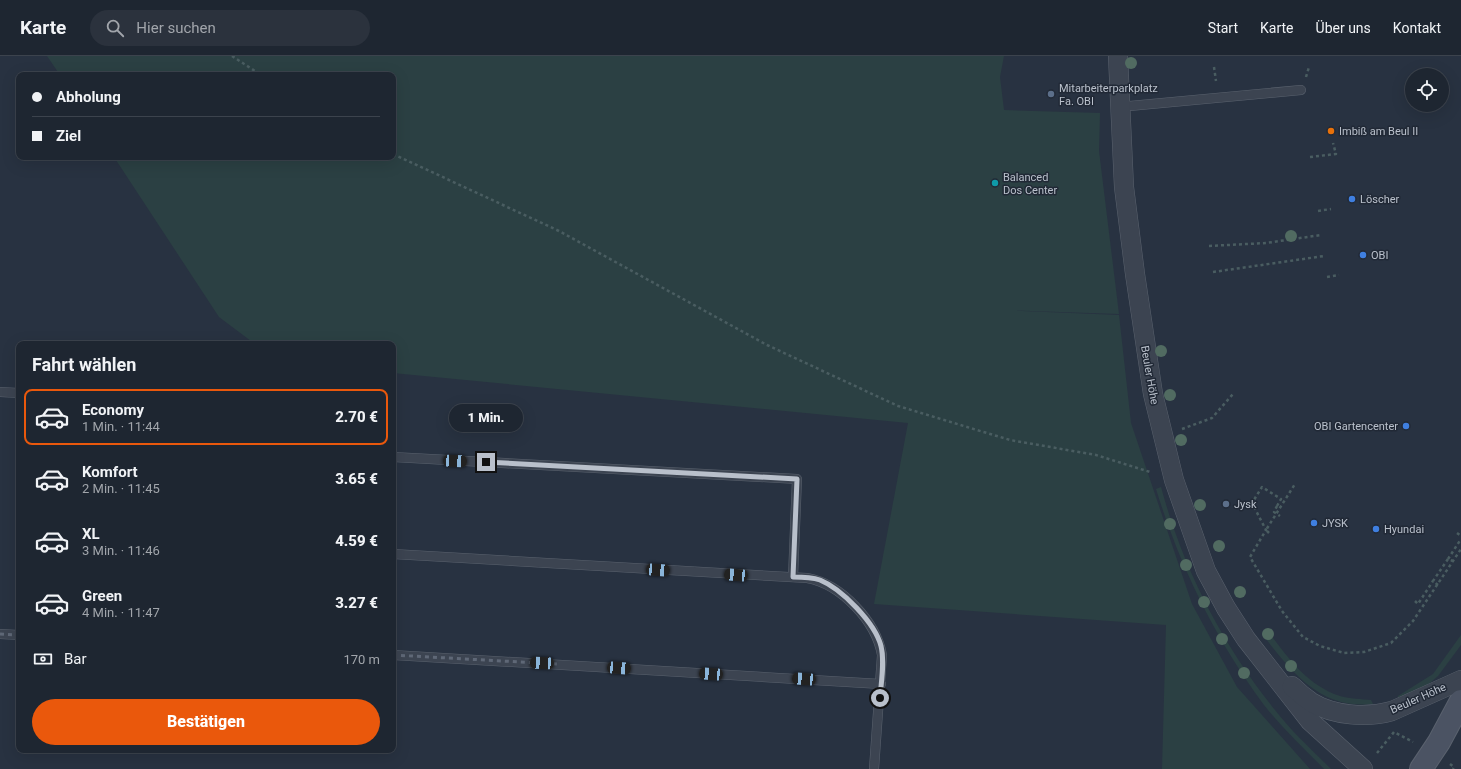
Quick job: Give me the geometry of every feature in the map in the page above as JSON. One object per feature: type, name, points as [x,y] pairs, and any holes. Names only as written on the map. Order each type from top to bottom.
[{"type":"main road","points":[[1421,769],[1439,742],[1461,700]]},
{"type":"street","name":"Beuler Höhe","points":[[1118,56],[1119,107],[1124,187],[1145,348],[1153,394],[1174,480],[1206,571],[1226,608],[1268,668],[1310,721],[1368,764]]},
{"type":"street","name":"Beuler Höhe","points":[[1268,668],[1312,702],[1345,715],[1382,714],[1392,711],[1461,680]]},
{"type":"lane","points":[[1119,107],[1301,90]]},
{"type":"lane","points":[[0,392],[16,393]]},
{"type":"lane","points":[[396,457],[797,479],[793,577]]},
{"type":"lane","points":[[396,554],[793,577],[819,580],[828,584],[850,602],[867,620],[881,646],[882,655],[874,769]]},
{"type":"lane","points":[[0,634],[16,635]]},
{"type":"lane","points":[[396,655],[880,684]]},
{"type":"path","points":[[232,56],[256,72]]},
{"type":"path","points":[[1310,157],[1336,154],[1333,143]]},
{"type":"path","points":[[396,155],[559,231],[768,345],[898,406],[1010,440],[1096,455],[1174,480]]},
{"type":"path","points":[[1318,211],[1331,209]]},
{"type":"path","points":[[1210,246],[1266,243],[1321,235]]},
{"type":"path","points":[[1213,272],[1324,256]]},
{"type":"path","points":[[1327,277],[1339,275]]},
{"type":"path","points":[[1190,426],[1212,418],[1233,394]]},
{"type":"path","points":[[1295,484],[1250,557],[1282,611],[1303,637],[1320,646],[1344,652],[1364,652],[1391,643],[1413,621],[1461,549]]},
{"type":"path","points":[[1269,533],[1252,502],[1262,487],[1281,500],[1274,512],[1280,516]]},
{"type":"path","points":[[1415,601],[1418,604],[1461,538],[1457,533]]},
{"type":"path","points":[[1448,559],[1453,561]]},
{"type":"path","points":[[1433,581],[1438,585]]},
{"type":"path","points":[[1368,764],[1394,732]]},
{"type":"green space","points":[[47,56],[1004,56],[1000,77],[1004,110],[1100,113],[1099,151],[1119,314],[997,310],[1119,315],[1131,423],[1192,604],[1237,687],[1310,769],[1162,769],[1166,625],[874,604],[908,423],[396,373],[396,341],[251,341],[219,317],[116,160],[396,160],[396,72],[58,72]]},
{"type":"green space","points":[[1161,487],[1170,517],[1193,576],[1221,632],[1256,685],[1281,718],[1331,769],[1324,769],[1278,722],[1264,705],[1230,655],[1201,602],[1176,547],[1156,489]]},
{"type":"green space","points":[[1268,631],[1299,670],[1318,685],[1340,696],[1371,700],[1373,704],[1354,704],[1337,701],[1308,685],[1284,661],[1262,634]]},
{"type":"green space","points":[[1461,635],[1461,645],[1438,676],[1424,688],[1398,700],[1398,696],[1433,674]]},
{"type":"railway","points":[[0,634],[16,635]]},
{"type":"railway","points":[[396,655],[557,664]]},
{"type":"place","name":"Mitarbeiterparkplatz Fa. OBI","points":[[1051,94]]},
{"type":"place","name":"Imbiß am Beul II","points":[[1331,131]]},
{"type":"place","name":"Balanced Dos Center","points":[[995,183]]},
{"type":"place","name":"Löscher","points":[[1352,199]]},
{"type":"place","name":"OBI","points":[[1363,255]]},
{"type":"place","name":"OBI Gartencenter","points":[[1406,426]]},
{"type":"place","name":"Jysk","points":[[1226,504]]},
{"type":"place","name":"JYSK","points":[[1314,523]]},
{"type":"place","name":"Hyundai","points":[[1376,529]]},
{"type":"route","points":[[486,462],[797,479],[793,577],[819,580],[828,584],[850,602],[867,620],[881,646],[880,698]]}]
